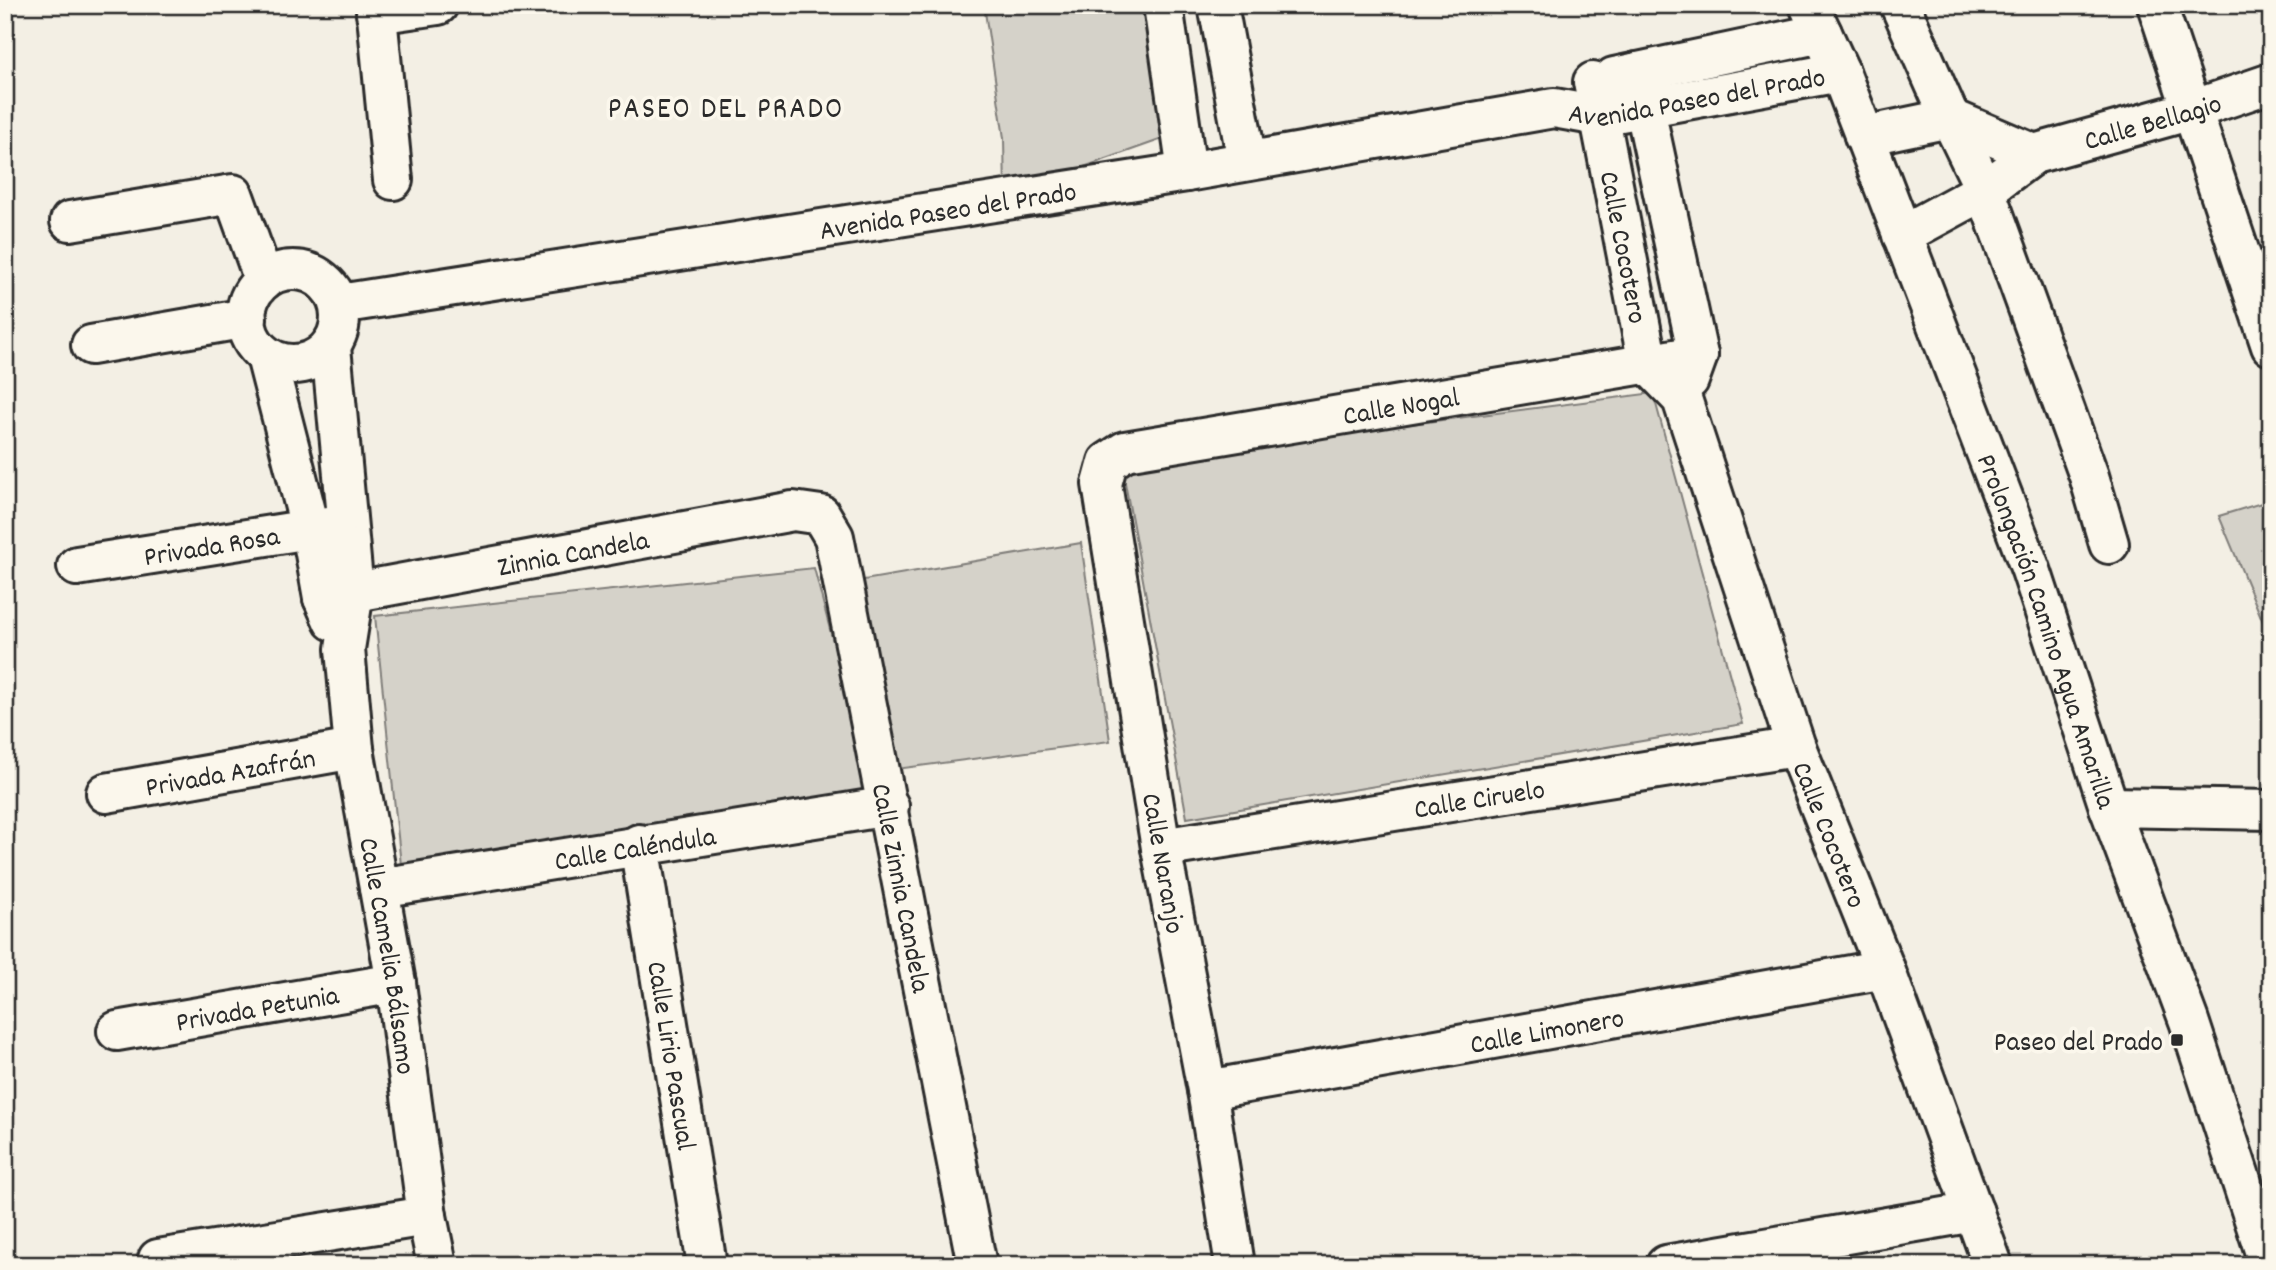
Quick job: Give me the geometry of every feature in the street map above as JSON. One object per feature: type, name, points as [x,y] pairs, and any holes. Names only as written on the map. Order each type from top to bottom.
[{"type":"street","points":[[393,180],[376,10],[438,5]]},
{"type":"street","points":[[1163,5],[1186,172]]},
{"type":"street","points":[[1218,5],[1247,161]]},
{"type":"street","points":[[1900,5],[1950,118],[1986,190],[2089,476],[2109,544]]},
{"type":"street","points":[[2157,5],[2271,346]]},
{"type":"street","name":"Avenida Paseo del Prado","points":[[1642,90],[1816,19]]},
{"type":"street","name":"Prolongación Camino Agua Amarilla","points":[[1816,19],[1840,72],[2031,570],[2109,807],[2189,1021],[2269,1265]]},
{"type":"street","name":"Avenida Paseo del Prado","points":[[339,304],[1186,172],[1554,108],[1642,90],[1840,72]]},
{"type":"street","name":"Calle Bellagio","points":[[2034,153],[2192,110],[2271,83]]},
{"type":"street","name":"Calle Cocotero","points":[[1642,90],[1698,355]]},
{"type":"street","name":"Calle Cocotero","points":[[1596,99],[1647,365],[1682,399],[1796,747],[1885,969],[1993,1265]]},
{"type":"street","points":[[1864,136],[1950,118],[2034,153],[1986,190],[1902,235]]},
{"type":"street","points":[[70,220],[233,194],[264,280]]},
{"type":"street","points":[[292,270],[308,271],[321,278],[339,304],[340,326],[331,347],[317,358],[300,364],[282,362],[266,356],[249,332],[247,318],[251,297],[264,280],[292,270]]},
{"type":"street","points":[[91,345],[247,318]]},
{"type":"street","name":"Calle Camelia Bálsamo","points":[[331,347],[348,522],[338,595],[354,749],[396,983],[427,1216],[437,1265]]},
{"type":"street","points":[[1682,399],[1698,355]]},
{"type":"street","name":"Calle Nogal","points":[[1108,462],[1125,451],[1698,355]]},
{"type":"street","name":"Calle Camelia Bálsamo","points":[[266,356],[310,531],[338,595]]},
{"type":"street","name":"Calle Naranjo","points":[[1108,462],[1102,484],[1161,848],[1207,1090],[1235,1265]]},
{"type":"street","name":"Zinnia Candela","points":[[338,595],[793,511],[821,515]]},
{"type":"street","name":"Calle Zinnia Candela","points":[[821,515],[834,537],[889,806],[977,1265]]},
{"type":"street","name":"Privada Rosa","points":[[77,566],[310,531],[348,522]]},
{"type":"street","name":"Calle Ciruelo","points":[[1161,848],[1796,747]]},
{"type":"street","name":"Privada Azafrán","points":[[106,793],[354,749]]},
{"type":"street","name":"Calle Caléndula","points":[[379,888],[639,844],[889,806]]},
{"type":"street","points":[[2109,807],[2271,810]]},
{"type":"street","name":"Calle Lirio Pascual","points":[[639,844],[707,1265]]},
{"type":"street","name":"Calle Limonero","points":[[1207,1090],[1885,969]]},
{"type":"street","name":"Privada Petunia","points":[[117,1031],[396,983]]},
{"type":"street","points":[[1666,1265],[1974,1212]]},
{"type":"street","points":[[158,1259],[427,1216]]},
{"type":"shaded area","points":[[984,5],[1148,5],[1171,136],[1005,195],[1004,138]]},
{"type":"shaded area","points":[[1653,393],[1743,724],[1187,818],[1121,461]]},
{"type":"shaded area","points":[[2271,500],[2271,641],[2219,516]]},
{"type":"shaded area","points":[[1081,543],[1110,741],[889,770],[858,581]]},
{"type":"shaded area","points":[[814,568],[874,799],[401,865],[375,616]]},
{"type":"place","name":"Paseo del Prado","points":[[2177,1040]]},
{"type":"district","name":"PASEO DEL PRADO","points":[[726,107]]}]
